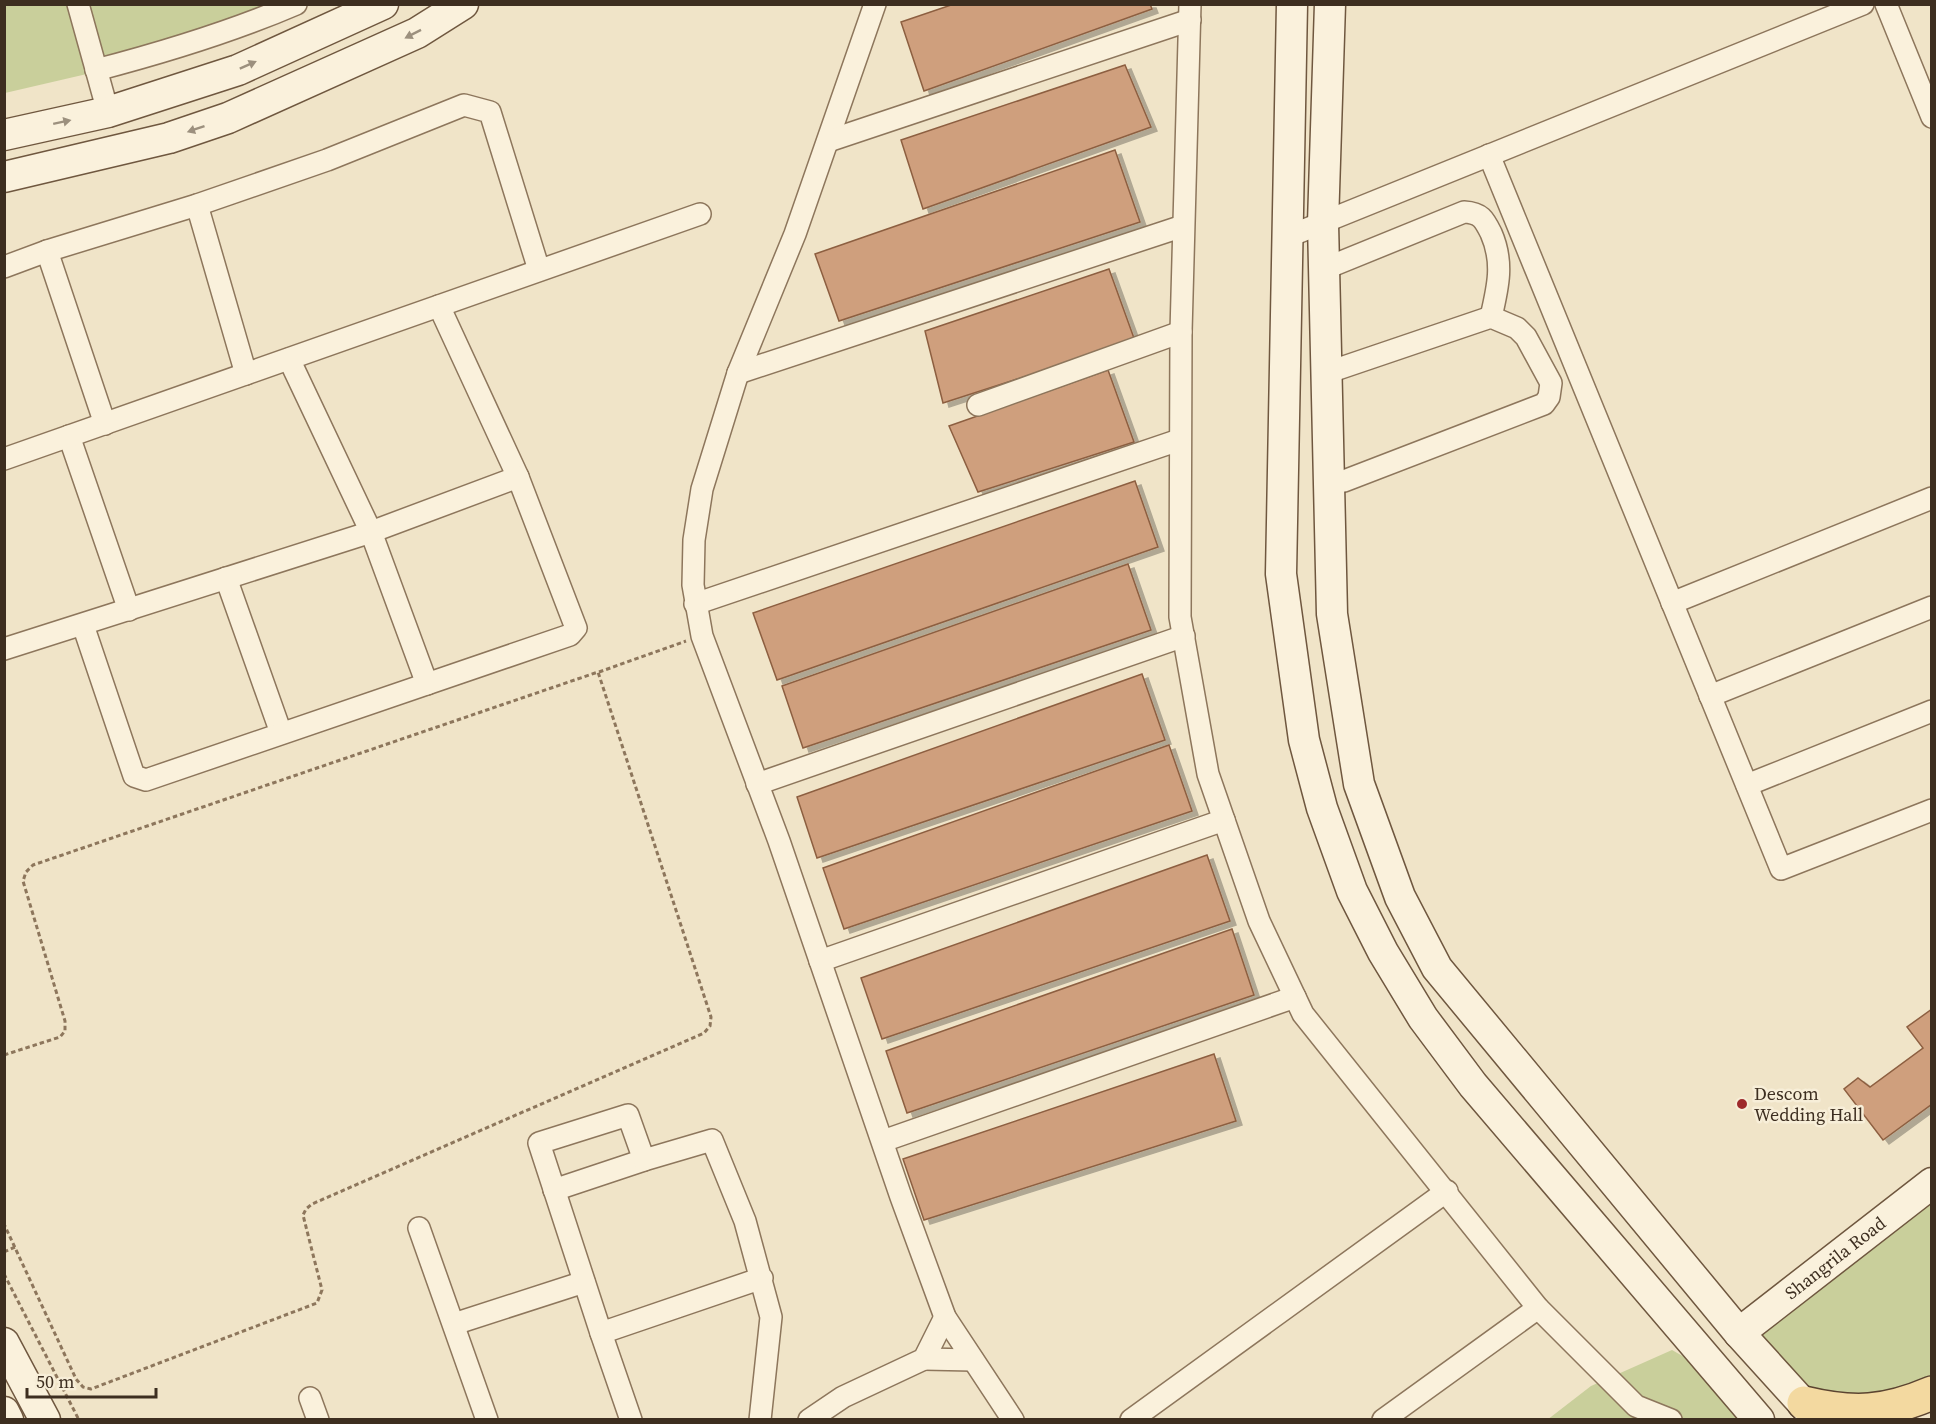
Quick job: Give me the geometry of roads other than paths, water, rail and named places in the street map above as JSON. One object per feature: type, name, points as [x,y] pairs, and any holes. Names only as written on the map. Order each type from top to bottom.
[{"type":"main road","points":[[1811,1411],[1878,1411],[1932,1395]]},
{"type":"main road","points":[[1902,1419],[1932,1395]]},
{"type":"street","points":[[78,4],[108,112]]},
{"type":"street","points":[[96,70],[172,51],[246,26],[296,4]]},
{"type":"street","points":[[4,135],[108,112],[238,70],[383,4]]},
{"type":"street","points":[[4,177],[169,138],[228,118],[417,33],[463,4]]},
{"type":"street","points":[[875,4],[795,234],[738,373],[702,489],[694,540],[695,604],[702,636],[779,841],[945,1317],[1013,1419]]},
{"type":"street","points":[[1292,4],[1281,574],[1304,740],[1322,808],[1352,891],[1383,952],[1417,1009],[1473,1085],[1759,1419]]},
{"type":"street","points":[[1330,4],[1323,223],[1332,614],[1359,784],[1400,897],[1437,968],[1738,1333],[1811,1411]]},
{"type":"street","points":[[1287,237],[1863,4]]},
{"type":"street","points":[[1886,4],[1932,117]]},
{"type":"street","points":[[828,141],[1190,12],[1179,440],[1180,617],[1208,774],[1259,921],[1304,1014],[1538,1308],[1639,1413],[1671,1419]]},
{"type":"street","points":[[210,79],[228,118]]},
{"type":"street","points":[[4,267],[47,251],[197,205],[327,160],[464,105],[490,112],[539,270]]},
{"type":"street","points":[[1489,155],[1781,869],[1932,810]]},
{"type":"street","points":[[197,205],[246,374]]},
{"type":"street","points":[[1324,269],[1464,212],[1475,212],[1483,217],[1498,248],[1500,272],[1491,317]]},
{"type":"street","points":[[4,459],[700,214]]},
{"type":"street","points":[[738,373],[1183,226]]},
{"type":"street","points":[[47,251],[105,424]]},
{"type":"street","points":[[83,625],[134,776],[146,780],[570,635],[576,628],[518,477],[439,306]]},
{"type":"street","points":[[1326,373],[1491,317],[1517,328],[1526,337],[1551,383],[1549,397],[1544,404],[1344,481],[1329,482]]},
{"type":"street","points":[[978,405],[1181,332]]},
{"type":"street","points":[[289,359],[371,532],[427,684]]},
{"type":"street","points":[[69,436],[129,610]]},
{"type":"street","points":[[695,604],[1179,440]]},
{"type":"street","points":[[4,649],[371,532],[518,477]]},
{"type":"street","points":[[1672,603],[1932,498]]},
{"type":"street","points":[[226,578],[280,733]]},
{"type":"street","points":[[1710,696],[1932,607]]},
{"type":"street","points":[[757,784],[1184,636]]},
{"type":"street","points":[[1747,785],[1932,711]]},
{"type":"street","points":[[820,961],[1224,820]]},
{"type":"street","points":[[883,1141],[1295,997]]},
{"type":"street","points":[[631,1419],[539,1143],[628,1115],[644,1160]]},
{"type":"street","points":[[554,1190],[712,1140],[745,1221],[771,1317],[760,1419]]},
{"type":"street","name":"Shangrila Road","points":[[1738,1333],[1932,1183]]},
{"type":"street","points":[[1131,1419],[1446,1191]]},
{"type":"street","points":[[419,1228],[487,1419]]},
{"type":"street","points":[[601,1333],[762,1278]]},
{"type":"street","points":[[454,1324],[584,1282]]},
{"type":"street","points":[[1383,1419],[1538,1308]]},
{"type":"street","points":[[924,1359],[945,1317]]},
{"type":"street","points":[[4,1343],[45,1419]]},
{"type":"street","points":[[809,1419],[843,1397],[924,1359],[973,1360]]},
{"type":"street","points":[[4,1412],[8,1419]]},
{"type":"place","name":"Descom Wedding Hall","points":[[1742,1104]]}]
